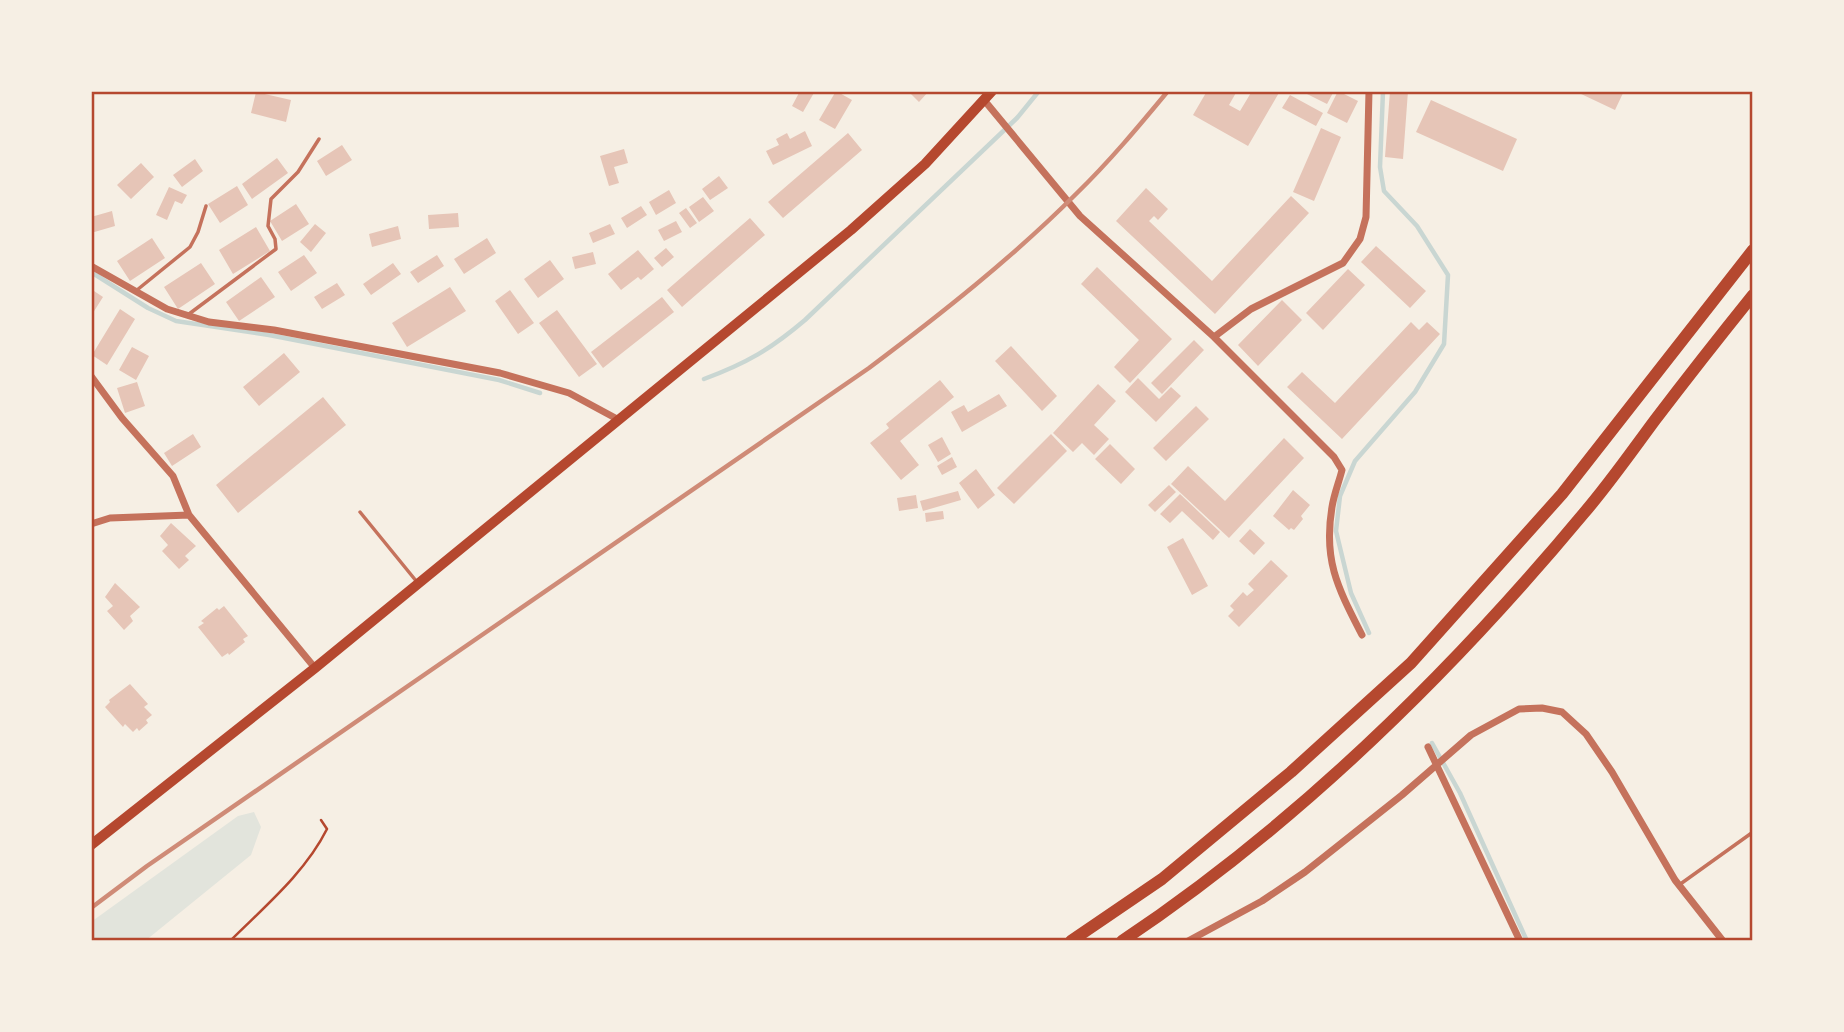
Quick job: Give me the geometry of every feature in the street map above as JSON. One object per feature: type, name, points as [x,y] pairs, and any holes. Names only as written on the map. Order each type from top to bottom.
[{"type":"highway","points":[[1071,941],[1162,879],[1291,772],[1411,663],[1562,494],[1753,250]]},
{"type":"highway","points":[[1122,941],[1180,902],[1312,797],[1429,684],[1518,590],[1586,511],[1753,295]]},
{"type":"main road","points":[[91,845],[315,668],[860,222],[925,164],[992,91]]},
{"type":"street","points":[[1214,337],[1251,309],[1343,263],[1360,239],[1366,217],[1370,91]]},
{"type":"street","points":[[984,100],[1080,216],[1214,337],[1334,457],[1342,470],[1332,504],[1329,554],[1335,581],[1362,635]]},
{"type":"street","points":[[91,266],[167,309],[209,322],[274,330],[500,373],[569,393],[619,420]]},
{"type":"street","points":[[91,376],[122,418],[173,476],[189,515],[315,668]]},
{"type":"street","points":[[91,524],[110,519],[189,515]]},
{"type":"street","points":[[1188,941],[1262,901],[1305,872],[1402,795],[1471,735],[1519,709],[1542,708],[1562,712],[1586,734],[1612,772],[1679,885],[1723,941]]},
{"type":"street","points":[[1428,747],[1520,941]]},
{"type":"lane","points":[[187,315],[276,249],[275,239],[268,226],[271,199],[298,172],[319,139]]},
{"type":"lane","points":[[136,291],[190,247],[198,233],[206,206]]},
{"type":"lane","points":[[360,512],[418,583]]},
{"type":"lane","points":[[1679,885],[1753,832]]},
{"type":"path","points":[[230,941],[287,884],[319,846],[327,829],[321,820]]},
{"type":"shaded area","points":[[254,812],[261,827],[251,855],[145,941],[91,941],[91,922],[238,816]]},
{"type":"building","points":[[800,91],[815,91],[803,112],[792,106]]},
{"type":"building","points":[[836,91],[852,100],[835,129],[819,120]]},
{"type":"building","points":[[908,91],[929,91],[919,102]]},
{"type":"building","points":[[1207,91],[1237,91],[1229,105],[1240,111],[1252,91],[1280,91],[1248,146],[1193,115]]},
{"type":"building","points":[[1301,91],[1334,91],[1327,104]]},
{"type":"building","points":[[1338,91],[1358,101],[1347,123],[1327,113]]},
{"type":"building","points":[[1390,91],[1408,91],[1403,159],[1385,157]]},
{"type":"building","points":[[1624,91],[1615,110],[1579,93]]},
{"type":"building","points":[[256,92],[291,100],[286,122],[251,113]]},
{"type":"building","points":[[1290,95],[1323,113],[1316,126],[1282,108]]},
{"type":"building","points":[[1431,100],[1517,139],[1503,171],[1416,132]]},
{"type":"building","points":[[1321,128],[1341,137],[1314,201],[1293,192]]},
{"type":"building","points":[[805,131],[812,146],[773,165],[766,151],[779,145],[776,139],[787,133],[790,139]]},
{"type":"building","points":[[848,133],[862,150],[783,218],[768,202]]},
{"type":"building","points":[[342,145],[352,160],[326,176],[317,161]]},
{"type":"building","points":[[624,149],[628,163],[614,167],[619,183],[609,186],[600,156]]},
{"type":"building","points":[[277,158],[288,173],[252,199],[242,184]]},
{"type":"building","points":[[195,159],[203,171],[182,187],[173,175]]},
{"type":"building","points":[[141,163],[154,177],[131,199],[117,185]]},
{"type":"building","points":[[719,176],[728,188],[710,200],[702,189]]},
{"type":"building","points":[[237,186],[248,205],[220,223],[208,204]]},
{"type":"building","points":[[169,187],[187,195],[182,204],[175,201],[167,220],[156,215]]},
{"type":"building","points":[[1146,188],[1168,209],[1158,220],[1154,216],[1149,221],[1212,281],[1291,196],[1309,213],[1215,314],[1116,221]]},
{"type":"building","points":[[669,190],[676,203],[656,215],[649,202]]},
{"type":"building","points":[[703,197],[714,211],[699,222],[689,207]]},
{"type":"building","points":[[296,204],[309,224],[282,241],[270,221]]},
{"type":"building","points":[[641,206],[647,215],[627,228],[621,218]]},
{"type":"building","points":[[686,208],[697,223],[690,228],[679,213]]},
{"type":"building","points":[[112,211],[115,226],[91,233],[91,217]]},
{"type":"building","points":[[458,213],[459,227],[429,229],[428,215]]},
{"type":"building","points":[[750,218],[765,235],[682,307],[667,290]]},
{"type":"building","points":[[676,221],[682,232],[664,241],[658,230]]},
{"type":"building","points":[[315,224],[326,233],[311,252],[300,242]]},
{"type":"building","points":[[610,224],[615,234],[593,243],[589,233]]},
{"type":"building","points":[[398,226],[401,239],[372,247],[369,234]]},
{"type":"building","points":[[256,227],[270,251],[233,274],[219,250]]},
{"type":"building","points":[[152,238],[165,258],[130,281],[117,261]]},
{"type":"building","points":[[487,238],[496,253],[464,274],[454,259]]},
{"type":"building","points":[[1376,246],[1426,291],[1410,308],[1361,262]]},
{"type":"building","points":[[666,248],[674,257],[662,267],[654,258]]},
{"type":"building","points":[[638,250],[654,269],[641,280],[638,277],[621,290],[608,274]]},
{"type":"building","points":[[593,252],[596,264],[575,269],[572,257]]},
{"type":"building","points":[[304,255],[317,273],[291,291],[278,272]]},
{"type":"building","points":[[437,255],[444,266],[418,283],[410,272]]},
{"type":"building","points":[[550,260],[564,279],[538,298],[524,279]]},
{"type":"building","points":[[201,263],[215,284],[178,309],[164,287]]},
{"type":"building","points":[[393,263],[401,274],[371,295],[363,284]]},
{"type":"building","points":[[1097,267],[1172,339],[1130,383],[1114,367],[1139,340],[1081,284]]},
{"type":"building","points":[[1348,269],[1365,285],[1323,330],[1306,313]]},
{"type":"building","points":[[261,277],[275,297],[239,321],[226,302]]},
{"type":"building","points":[[337,283],[345,295],[322,309],[314,297]]},
{"type":"building","points":[[450,287],[466,311],[407,347],[392,323]]},
{"type":"building","points":[[91,289],[103,297],[91,316]]},
{"type":"building","points":[[510,290],[534,323],[518,334],[495,301]]},
{"type":"building","points":[[662,297],[674,312],[603,368],[591,352]]},
{"type":"building","points":[[1282,300],[1302,320],[1258,366],[1238,345]]},
{"type":"building","points":[[120,309],[135,319],[107,365],[92,355]]},
{"type":"building","points":[[557,310],[597,364],[579,377],[539,323]]},
{"type":"building","points":[[1411,322],[1419,330],[1427,322],[1440,334],[1342,439],[1287,387],[1302,372],[1335,403]]},
{"type":"building","points":[[1194,340],[1204,350],[1162,394],[1151,383]]},
{"type":"building","points":[[1011,346],[1057,396],[1042,411],[995,361]]},
{"type":"building","points":[[132,347],[149,356],[136,380],[119,370]]},
{"type":"building","points":[[284,353],[300,372],[259,406],[243,387]]},
{"type":"building","points":[[1138,378],[1159,399],[1171,387],[1181,396],[1156,422],[1125,392]]},
{"type":"building","points":[[940,380],[954,397],[900,441],[919,465],[901,480],[870,443],[889,428],[886,424]]},
{"type":"building","points":[[137,382],[145,406],[125,413],[117,388]]},
{"type":"building","points":[[1098,384],[1116,401],[1094,425],[1109,439],[1094,455],[1082,443],[1073,452],[1053,433]]},
{"type":"building","points":[[999,394],[1007,406],[962,432],[951,412],[964,405],[968,412]]},
{"type":"building","points":[[323,397],[346,425],[238,513],[216,485]]},
{"type":"building","points":[[1196,406],[1209,419],[1166,461],[1153,448]]},
{"type":"building","points":[[193,434],[201,447],[172,466],[164,453]]},
{"type":"building","points":[[1051,434],[1067,451],[1014,504],[997,488]]},
{"type":"building","points":[[942,437],[951,454],[938,462],[928,445]]},
{"type":"building","points":[[1284,438],[1304,458],[1229,538],[1171,484],[1188,466],[1225,501]]},
{"type":"building","points":[[1110,444],[1135,469],[1121,484],[1095,459]]},
{"type":"building","points":[[952,457],[957,467],[942,475],[937,466]]},
{"type":"building","points":[[976,469],[995,495],[978,509],[959,483]]},
{"type":"building","points":[[1169,485],[1176,492],[1155,512],[1148,505]]},
{"type":"building","points":[[1293,490],[1310,505],[1294,530],[1289,530],[1273,516]]},
{"type":"building","points":[[958,491],[961,500],[923,511],[920,501]]},
{"type":"building","points":[[1180,494],[1220,532],[1213,540],[1182,511],[1170,523],[1160,514]]},
{"type":"building","points":[[916,495],[918,508],[899,511],[897,498]]},
{"type":"building","points":[[943,511],[944,519],[926,522],[925,513]]},
{"type":"building","points":[[171,523],[196,546],[185,556],[189,560],[179,569],[162,551],[168,545],[160,536]]},
{"type":"building","points":[[1250,529],[1265,543],[1254,555],[1239,541]]},
{"type":"building","points":[[1183,538],[1208,586],[1192,595],[1167,547]]},
{"type":"building","points":[[1271,560],[1288,576],[1239,627],[1228,616],[1234,610],[1230,606],[1243,592],[1247,596],[1254,590],[1248,584]]},
{"type":"building","points":[[115,583],[140,607],[130,616],[133,621],[124,630],[107,611],[113,606],[105,597]]},
{"type":"building","points":[[224,606],[248,636],[243,639],[245,642],[229,655],[228,653],[222,657],[198,627],[204,623],[201,621],[217,608],[219,610]]},
{"type":"building","points":[[130,684],[148,704],[144,707],[152,715],[146,720],[148,723],[139,731],[137,728],[133,732],[125,724],[123,727],[105,707],[109,700]]},
{"type":"waterway","points":[[704,379],[758,354],[805,320],[1017,118],[1039,91]]},
{"type":"waterway","points":[[1369,633],[1351,593],[1336,531],[1340,496],[1355,461],[1415,392],[1444,344],[1448,275],[1417,226],[1384,191],[1380,167],[1383,91]]},
{"type":"waterway","points":[[91,272],[148,308],[176,321],[269,335],[499,380],[540,393]]},
{"type":"waterway","points":[[1432,743],[1460,793],[1527,941]]},
{"type":"railway","points":[[91,908],[147,866],[896,348],[976,285],[1052,218],[1112,157],[1168,91]]}]
